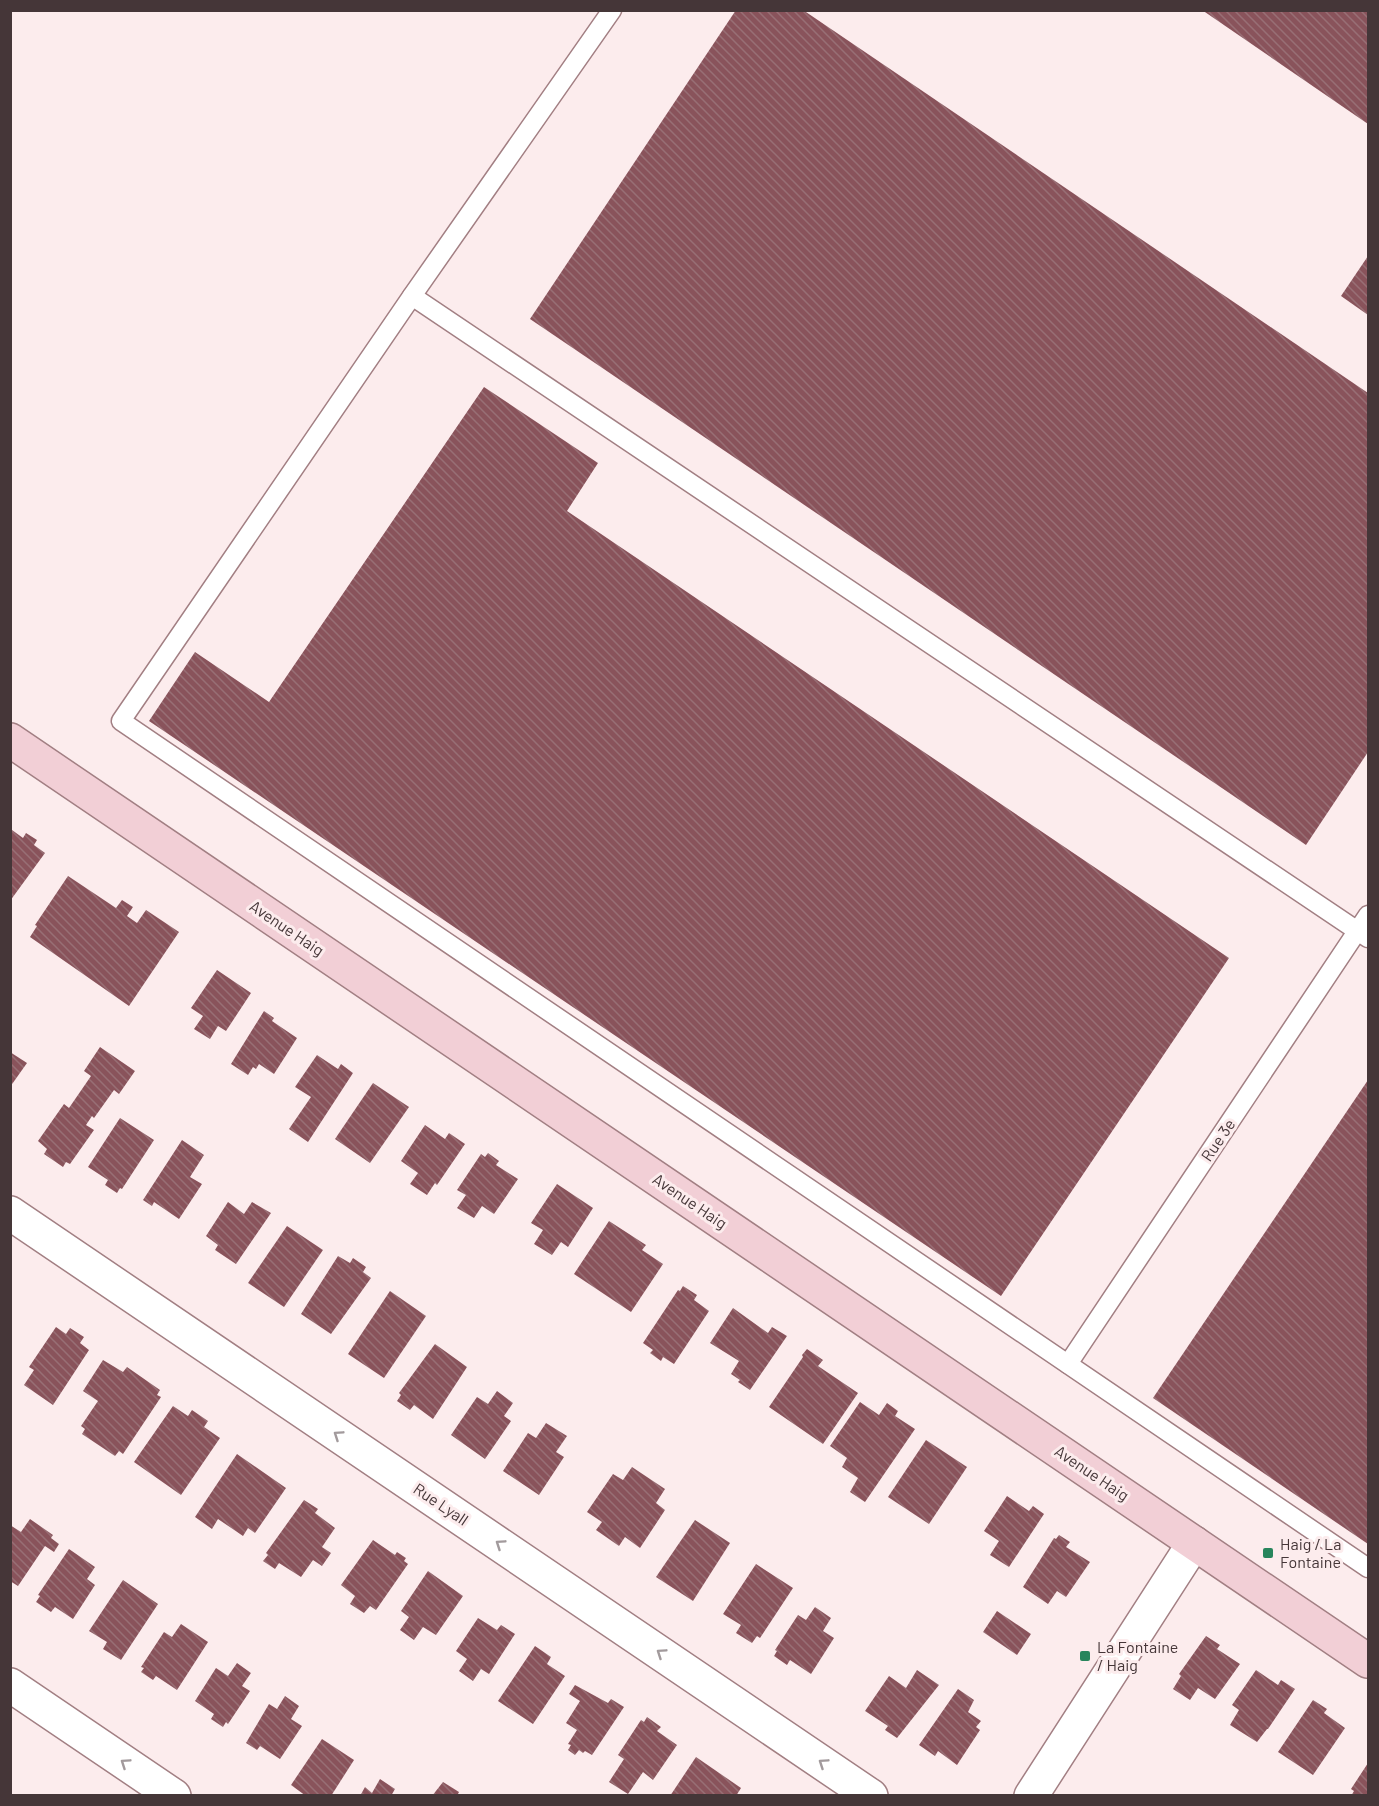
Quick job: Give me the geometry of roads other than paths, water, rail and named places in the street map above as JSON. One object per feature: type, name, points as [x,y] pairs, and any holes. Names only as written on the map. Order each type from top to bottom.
[{"type":"street","name":"Avenue Haig","points":[[10,740],[1368,1661]]},
{"type":"street","name":"Rue Lyall","points":[[10,1213],[871,1796]]},
{"type":"street","points":[[1031,1796],[1194,1543]]},
{"type":"street","points":[[10,1685],[174,1796]]},
{"type":"lane","points":[[612,10],[412,296],[121,721],[1368,1568]]},
{"type":"lane","points":[[412,296],[1363,935]]},
{"type":"lane","name":"Rue 3e","points":[[1068,1364],[1363,935],[1368,915]]},
{"type":"place","name":"Haig / La Fontaine","points":[[1268,1553]]},
{"type":"place","name":"La Fontaine / Haig","points":[[1085,1656]]}]
